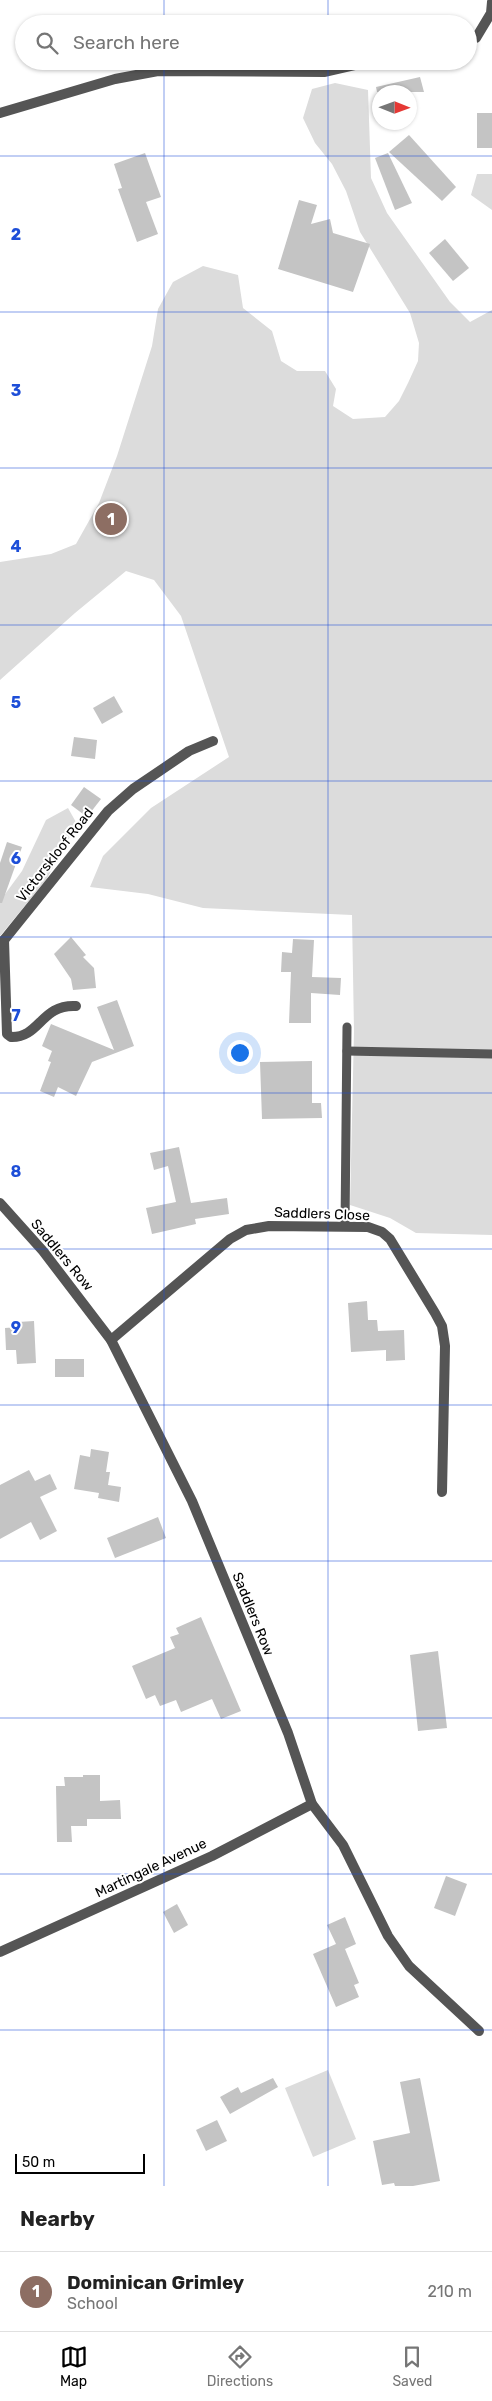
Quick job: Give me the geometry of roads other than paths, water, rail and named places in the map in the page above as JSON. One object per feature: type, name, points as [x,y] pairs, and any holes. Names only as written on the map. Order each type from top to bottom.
[{"type":"street","points":[[477,32],[491,13],[492,1]]},
{"type":"street","points":[[0,112],[47,100],[114,79],[158,71],[325,72],[334,70]]},
{"type":"street","name":"Victorskloof Road","points":[[2,942],[108,811],[134,789],[188,751],[214,741]]},
{"type":"street","points":[[2,942],[7,1034],[11,1037],[19,1036],[32,1030],[55,1008],[76,1006]]},
{"type":"street","name":"Saddlers Row","points":[[0,1203],[43,1251],[111,1340],[192,1501],[288,1732],[312,1804],[343,1845],[388,1936],[408,1966],[479,2031]]},
{"type":"street","name":"Saddlers Close","points":[[111,1340],[239,1234],[257,1227],[269,1226],[368,1227],[382,1232],[390,1239],[442,1326],[445,1346],[442,1492]]},
{"type":"street","name":"Martingale Avenue","points":[[0,1952],[212,1856],[312,1804]]},
{"type":"lane","points":[[345,1226],[347,1027]]},
{"type":"lane","points":[[346,1051],[492,1054]]},
{"type":"place","name":"Dominican Grimley","points":[[111,519]]}]
